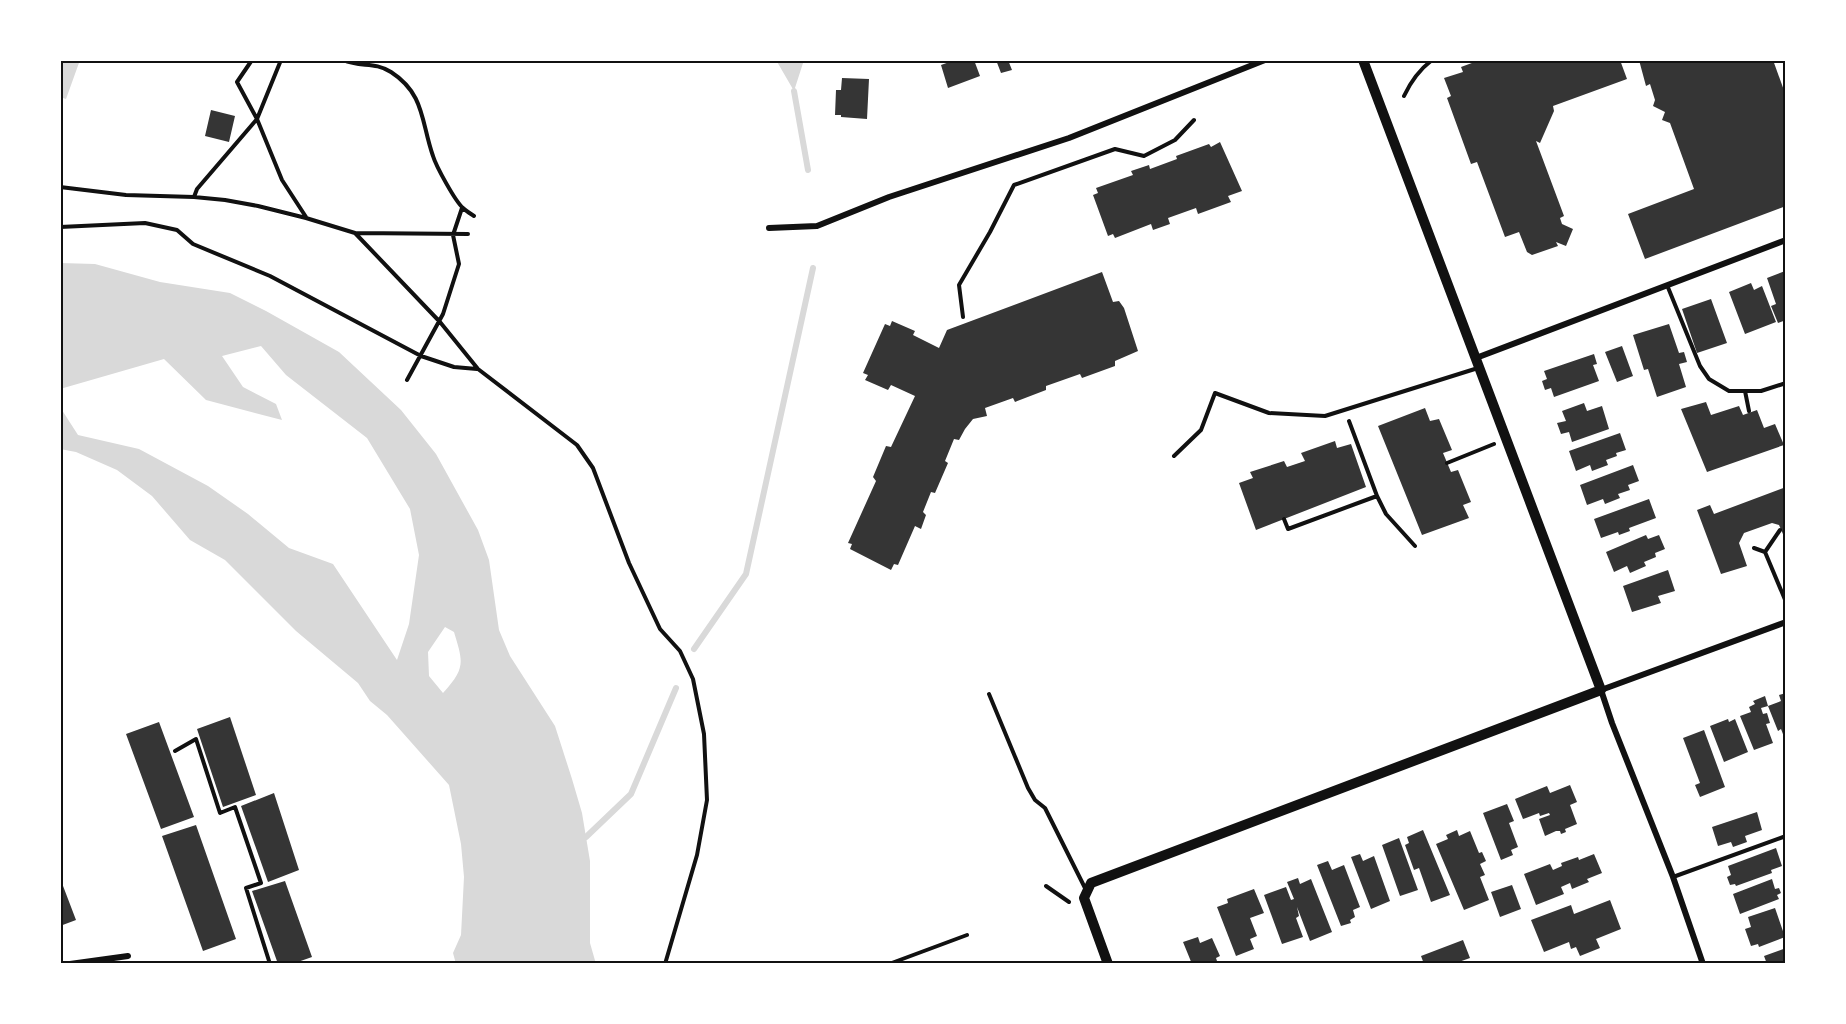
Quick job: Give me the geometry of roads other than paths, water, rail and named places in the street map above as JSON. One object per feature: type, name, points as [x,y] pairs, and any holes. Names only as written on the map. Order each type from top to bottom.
[{"type":"street","points":[[769,228],[817,226],[897,194],[1088,131],[1265,60]]},
{"type":"street","points":[[1363,60],[1612,723],[1673,877],[1703,964]]},
{"type":"street","points":[[1477,363],[1667,285],[1786,240]]},
{"type":"street","points":[[1108,964],[1084,897],[1089,887],[1601,690],[1786,622]]},
{"type":"street","points":[[70,964],[128,956]]},
{"type":"lane","points":[[1667,285],[1700,366],[1709,379],[1729,391],[1761,391],[1786,383]]},
{"type":"lane","points":[[1174,456],[1201,430],[1215,393],[1269,413],[1325,416],[1477,363]]},
{"type":"lane","points":[[1745,391],[1749,411]]},
{"type":"lane","points":[[989,694],[1028,788],[1035,800],[1045,808],[1050,816],[1089,887]]},
{"type":"lane","points":[[1673,877],[1786,836]]},
{"type":"waterway","points":[[794,91],[808,170]]},
{"type":"waterway","points":[[694,649],[746,574],[813,268]]},
{"type":"waterway","points":[[586,837],[631,794],[676,688]]}]
